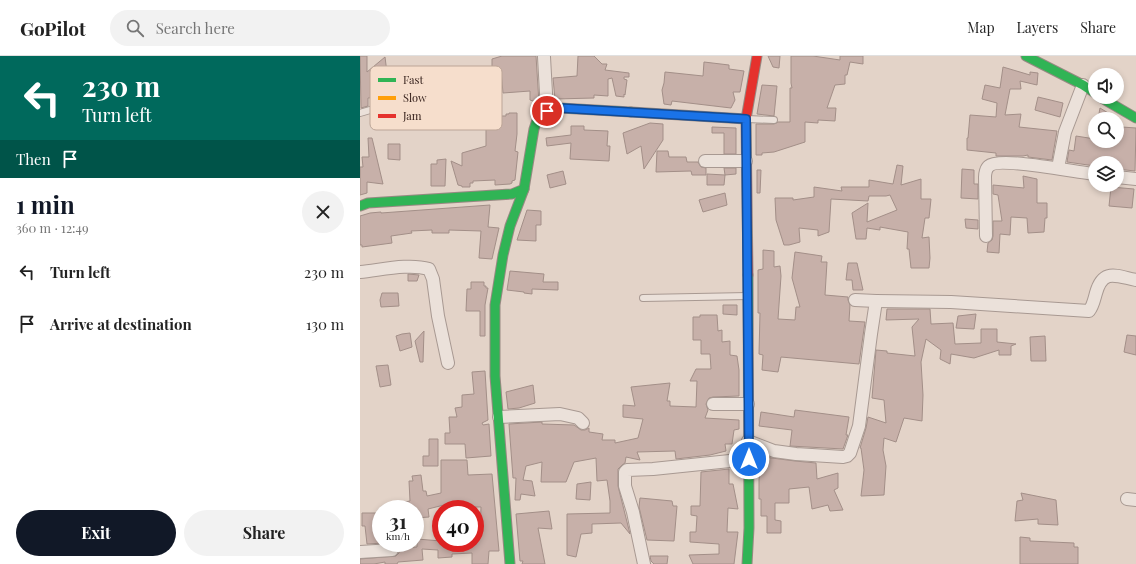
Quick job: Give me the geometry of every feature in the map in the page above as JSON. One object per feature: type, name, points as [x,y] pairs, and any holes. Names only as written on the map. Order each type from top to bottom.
[{"type":"street","points":[[747,564],[749,459],[746,119],[757,56]]},
{"type":"street","points":[[1026,56],[1088,88]]},
{"type":"street","points":[[544,57],[547,111]]},
{"type":"street","points":[[1058,168],[1065,132],[1083,84]]},
{"type":"street","points":[[1112,104],[1136,118]]},
{"type":"street","points":[[510,564],[495,376],[495,305],[503,255],[510,226],[524,189],[531,145],[539,115],[547,111],[560,108],[746,119]]},
{"type":"street","points":[[705,161],[746,161]]},
{"type":"street","points":[[986,236],[985,177],[986,170],[989,165],[1007,163],[1058,168],[1067,171],[1088,173]]},
{"type":"street","points":[[1124,178],[1136,179]]},
{"type":"street","points":[[360,206],[368,203],[512,194],[524,189]]},
{"type":"street","points":[[360,272],[398,267],[429,269],[433,279],[438,316],[448,363]]},
{"type":"street","points":[[855,300],[951,302],[1089,311],[1093,306],[1098,284],[1104,277],[1112,275],[1136,280]]},
{"type":"street","points":[[748,441],[774,451],[796,454],[843,457],[850,453],[859,426],[876,301]]},
{"type":"street","points":[[713,404],[748,404]]},
{"type":"street","points":[[499,417],[560,414],[578,418],[583,423]]},
{"type":"street","points":[[644,564],[633,512],[625,486],[625,472],[627,470],[653,469],[749,459]]},
{"type":"street","points":[[360,552],[372,551]]},
{"type":"lane","points":[[360,113],[370,110]]},
{"type":"lane","points":[[746,119],[774,120]]},
{"type":"lane","points":[[643,298],[748,296]]},
{"type":"building","points":[[360,56],[367,56],[367,72],[370,70],[370,98],[368,98],[368,106],[361,108]]},
{"type":"building","points":[[502,56],[536,56],[539,103],[530,100],[530,91],[503,93],[502,66],[492,66],[492,59]]},
{"type":"building","points":[[578,56],[594,56],[602,64],[607,64],[605,70],[629,73],[629,77],[624,77],[624,79],[627,80],[624,97],[616,96],[612,78],[608,79],[608,96],[594,95],[594,98],[555,99],[553,78],[577,76]]},
{"type":"building","points":[[768,56],[780,56],[779,68],[773,67]]},
{"type":"building","points":[[791,56],[813,56],[840,60],[840,56],[863,56],[863,64],[850,62],[847,75],[845,75],[845,84],[835,85],[827,108],[836,108],[835,121],[818,120],[818,123],[805,122],[805,142],[774,152],[756,155],[756,124],[790,122],[790,88],[792,88]]},
{"type":"building","points":[[385,57],[386,66],[374,66]]},
{"type":"building","points":[[704,62],[729,65],[729,69],[744,71],[740,92],[733,92],[735,100],[731,108],[672,101],[671,105],[664,104],[662,90],[665,72],[703,76]]},
{"type":"building","points":[[1003,67],[1030,75],[1030,72],[1038,73],[1037,85],[1020,81],[1021,89],[1010,89],[1005,115],[1021,114],[1019,127],[1057,131],[1052,160],[1028,157],[1028,155],[996,156],[996,153],[967,150],[970,115],[996,117],[997,103],[982,99],[985,85],[1000,88]]},
{"type":"building","points":[[762,85],[777,86],[774,116],[757,114]]},
{"type":"building","points":[[1038,97],[1063,103],[1060,117],[1035,110]]},
{"type":"building","points":[[1100,108],[1106,112],[1099,112]]},
{"type":"building","points":[[517,113],[515,151],[518,152],[515,180],[510,184],[495,185],[495,180],[473,181],[473,183],[470,183],[470,187],[462,187],[458,185],[451,161],[462,166],[462,153],[486,146],[486,130],[502,130],[502,116]]},
{"type":"building","points":[[650,123],[663,124],[663,140],[644,169],[641,146],[627,154],[623,133]]},
{"type":"building","points":[[571,126],[584,126],[584,130],[608,131],[607,146],[610,146],[609,161],[570,159],[571,143],[547,146],[546,138],[571,135]]},
{"type":"building","points":[[712,127],[736,128],[736,154],[724,154],[724,133],[712,133]]},
{"type":"building","points":[[1124,127],[1136,128],[1135,171],[1124,170],[1124,156],[1088,156],[1088,165],[1067,162],[1069,150],[1074,151],[1076,136],[1088,138],[1088,148],[1124,148]]},
{"type":"building","points":[[368,138],[372,138],[383,184],[367,182],[367,193],[360,195],[360,167],[363,167],[362,157],[369,157]]},
{"type":"building","points":[[388,144],[400,144],[400,160],[388,159]]},
{"type":"building","points":[[657,151],[668,151],[669,157],[686,157],[687,162],[698,162],[701,167],[706,168],[706,175],[692,175],[691,171],[656,172]]},
{"type":"building","points":[[446,159],[445,186],[431,186],[431,164],[437,164],[437,160]]},
{"type":"building","points":[[897,165],[903,166],[901,185],[921,179],[921,199],[931,199],[929,218],[925,218],[922,238],[929,237],[929,268],[911,268],[909,249],[907,249],[908,232],[880,227],[880,230],[867,228],[866,239],[856,239],[852,213],[868,203],[867,222],[897,210],[890,195],[869,196],[868,201],[831,199],[829,232],[818,236],[818,230],[799,228],[800,242],[784,245],[776,220],[775,198],[793,198],[793,200],[814,197],[814,187],[842,191],[841,187],[869,187],[869,180],[893,184]]},
{"type":"building","points":[[724,168],[736,168],[736,174],[725,175]]},
{"type":"building","points":[[962,169],[974,170],[974,184],[978,184],[978,199],[961,198]]},
{"type":"building","points":[[757,170],[761,170],[760,193],[757,193]]},
{"type":"building","points":[[563,171],[566,184],[550,188],[547,175]]},
{"type":"building","points":[[707,174],[725,175],[724,185],[707,185]]},
{"type":"building","points":[[1023,176],[1037,179],[1037,203],[1047,203],[1047,218],[1045,218],[1044,232],[1028,233],[1027,218],[1011,217],[1010,235],[1000,234],[999,253],[987,252],[988,243],[992,240],[993,236],[993,221],[1002,221],[998,195],[993,194],[993,185],[1024,188]]},
{"type":"building","points":[[1124,188],[1134,189],[1132,208],[1109,206],[1110,192],[1124,192]]},
{"type":"building","points":[[725,193],[727,205],[703,212],[699,200]]},
{"type":"building","points":[[490,205],[488,227],[499,228],[492,259],[479,258],[481,231],[449,230],[449,233],[432,233],[432,230],[411,231],[412,233],[391,236],[392,243],[362,247],[362,245],[360,245],[360,216],[381,212]]},
{"type":"building","points":[[527,210],[541,211],[541,225],[536,225],[536,241],[517,240]]},
{"type":"building","points":[[965,219],[978,220],[978,229],[966,228]]},
{"type":"building","points":[[763,250],[774,251],[774,267],[780,266],[781,276],[778,319],[795,320],[796,307],[800,307],[792,278],[795,252],[822,256],[821,262],[827,262],[825,295],[848,297],[850,305],[849,321],[865,322],[859,364],[781,357],[778,372],[762,370],[763,355],[759,354],[760,313],[758,313],[758,270],[763,269]]},
{"type":"building","points":[[848,263],[857,263],[863,290],[853,290],[852,280],[846,280]]},
{"type":"building","points":[[510,271],[544,274],[543,282],[558,282],[558,290],[532,289],[532,294],[507,290]]},
{"type":"building","points":[[408,274],[419,275],[417,281],[408,281]]},
{"type":"building","points":[[471,282],[484,282],[484,286],[488,288],[485,305],[485,336],[480,336],[480,311],[466,311],[467,289],[471,289]]},
{"type":"building","points":[[382,293],[398,293],[399,306],[381,307],[380,300]]},
{"type":"building","points":[[723,305],[737,305],[737,315],[723,314]]},
{"type":"building","points":[[887,309],[930,309],[931,324],[953,323],[955,344],[981,343],[981,329],[997,329],[997,342],[1016,344],[1011,346],[1011,355],[999,355],[999,350],[974,358],[951,354],[950,364],[940,359],[941,350],[926,339],[921,362],[923,395],[922,421],[904,418],[896,442],[884,438],[883,450],[886,466],[884,495],[861,496],[864,470],[860,448],[868,417],[886,423],[884,400],[872,398],[876,350],[887,351],[887,353],[915,356],[912,327],[919,319],[886,320]]},
{"type":"building","points":[[976,314],[974,329],[956,328],[958,316]]},
{"type":"building","points":[[700,315],[717,315],[718,331],[722,330],[722,342],[730,341],[730,355],[737,356],[739,370],[739,396],[709,398],[706,404],[708,410],[705,418],[739,420],[739,429],[734,430],[732,444],[725,444],[726,451],[710,455],[676,459],[675,451],[637,452],[640,460],[626,457],[625,463],[618,469],[618,486],[630,534],[621,523],[592,524],[592,533],[581,534],[576,557],[567,555],[567,514],[610,513],[607,480],[597,481],[596,458],[574,462],[566,482],[541,482],[542,462],[526,466],[523,480],[532,481],[535,496],[521,494],[520,500],[515,500],[516,478],[513,478],[509,424],[542,422],[542,424],[574,425],[581,430],[589,428],[589,432],[603,434],[602,440],[615,440],[615,443],[638,438],[643,419],[623,417],[623,405],[635,406],[631,387],[670,383],[667,401],[670,401],[670,406],[696,407],[697,381],[690,381],[696,369],[711,369],[710,354],[701,354],[701,340],[693,340],[693,317],[700,317]]},
{"type":"building","points":[[424,331],[423,362],[420,362],[415,341]]},
{"type":"building","points":[[410,333],[412,347],[400,351],[396,336]]},
{"type":"building","points":[[1127,335],[1136,336],[1136,355],[1124,352]]},
{"type":"building","points":[[1045,336],[1046,361],[1031,361],[1030,337]]},
{"type":"building","points":[[388,365],[391,385],[380,387],[376,366]]},
{"type":"building","points":[[485,371],[488,420],[482,423],[483,425],[489,424],[491,456],[466,458],[465,444],[445,444],[445,433],[450,433],[449,417],[457,417],[455,408],[462,407],[462,395],[474,394],[472,372]]},
{"type":"building","points":[[533,385],[535,403],[519,408],[508,409],[506,392]]},
{"type":"building","points":[[795,410],[849,417],[846,435],[848,435],[843,449],[790,446],[792,430],[759,426],[761,412],[794,417]]},
{"type":"building","points":[[429,439],[438,439],[438,466],[423,466],[423,456],[429,456]]},
{"type":"building","points":[[764,457],[816,463],[817,479],[838,473],[838,488],[834,490],[843,510],[830,511],[828,505],[812,509],[809,487],[789,489],[789,503],[775,503],[775,520],[781,521],[781,533],[767,533],[767,516],[761,516],[761,499],[759,499],[759,479]]},
{"type":"building","points":[[441,460],[467,460],[468,475],[492,474],[499,551],[489,551],[488,564],[472,564],[472,553],[452,554],[452,557],[438,558],[438,552],[484,552],[484,500],[432,500],[432,508],[428,509],[429,517],[424,517],[424,500],[410,500],[409,481],[413,481],[412,476],[421,475],[423,491],[426,491],[427,496],[441,493]]},
{"type":"building","points":[[729,469],[729,484],[733,484],[738,509],[728,508],[727,532],[738,532],[734,564],[693,564],[689,555],[719,554],[719,544],[690,542],[690,532],[696,532],[697,516],[691,515],[691,506],[700,506],[701,472]]},
{"type":"building","points":[[591,482],[590,500],[576,499],[577,484]]},
{"type":"building","points":[[1021,493],[1056,500],[1058,525],[1038,524],[1038,519],[1015,521],[1017,501],[1023,500]]},
{"type":"building","points":[[640,498],[672,501],[673,506],[677,506],[674,541],[647,540],[639,507]]},
{"type":"building","points":[[549,511],[552,529],[538,528],[545,564],[522,564],[523,561],[520,561],[516,514]]},
{"type":"building","points":[[362,513],[372,513],[372,544],[367,544],[365,526],[362,526]]},
{"type":"building","points":[[1020,537],[1030,538],[1030,541],[1074,543],[1074,547],[1078,547],[1078,564],[1020,564]]},
{"type":"building","points":[[424,540],[432,540],[432,550],[424,549]]},
{"type":"building","points":[[422,552],[423,560],[398,562],[397,564],[385,564],[385,562],[360,564],[360,559],[396,556],[399,553]]},
{"type":"building","points":[[650,556],[668,556],[667,564],[654,564],[651,561]]},
{"type":"traffic: fast","points":[[1026,56],[1088,88]]},
{"type":"traffic: fast","points":[[1112,104],[1136,118]]},
{"type":"traffic: fast","points":[[360,206],[368,203],[512,194],[524,189],[534,129],[542,113],[560,108],[631,112]]},
{"type":"traffic: fast","points":[[510,564],[495,376],[495,305],[503,255],[510,226],[524,189]]},
{"type":"traffic: fast","points":[[747,564],[749,528],[748,275]]},
{"type":"traffic: slow","points":[[631,112],[746,119]]},
{"type":"traffic: jam","points":[[748,275],[746,119],[757,56]]},
{"type":"route","points":[[547,111],[560,108],[746,119],[749,459]]}]
